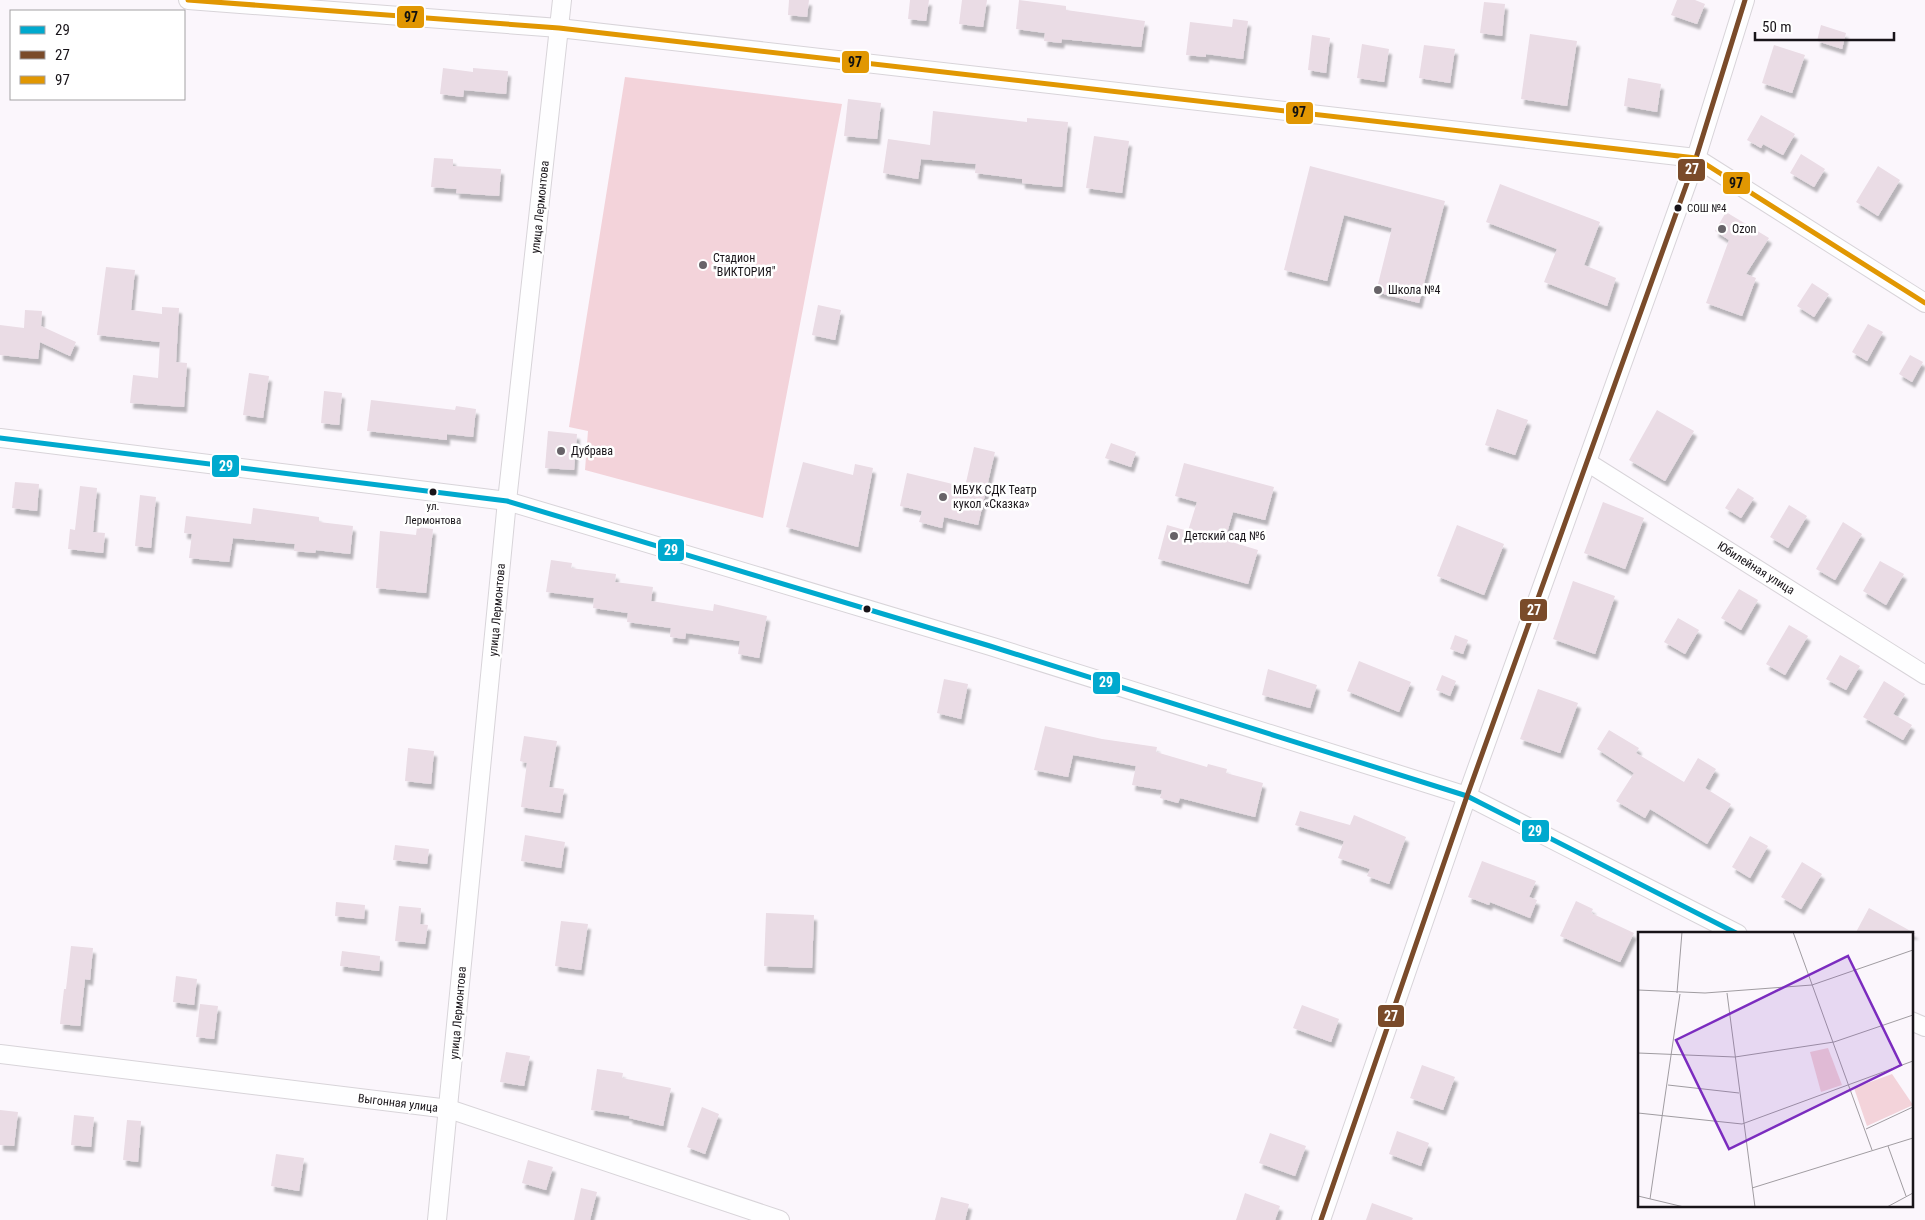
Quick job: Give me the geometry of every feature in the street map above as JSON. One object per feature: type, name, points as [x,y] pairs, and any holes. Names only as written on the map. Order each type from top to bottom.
[{"type":"street","points":[[188,0],[559,28],[1696,158],[1925,302]]},
{"type":"street","name":"улица Лермонтова","points":[[437,1220],[507,501],[562,0]]},
{"type":"street","points":[[1320,1220],[1467,796],[1696,158],[1745,0]]},
{"type":"street","points":[[0,438],[507,501],[990,646],[1467,796],[1734,932]]},
{"type":"street","name":"Юбилейная улица","points":[[1587,462],[1925,675]]},
{"type":"street","points":[[1912,1020],[1925,1027]]},
{"type":"street","name":"Выгонная улица","points":[[0,1054],[449,1109],[780,1220]]},
{"type":"shaded area","name":"Стадион \"ВИКТОРИЯ\"","points":[[625,77],[842,104],[763,518],[585,470],[588,431],[569,427]]},
{"type":"building","points":[[789,0],[809,0],[807,17],[788,15]]},
{"type":"building","points":[[910,0],[929,0],[926,21],[908,19]]},
{"type":"building","points":[[962,0],[987,0],[983,27],[959,24]]},
{"type":"building","points":[[1019,0],[1066,6],[1066,10],[1145,21],[1141,47],[1062,39],[1061,43],[1044,41],[1045,33],[1016,29]]},
{"type":"building","points":[[1677,0],[1695,0],[1705,4],[1697,24],[1671,15]]},
{"type":"building","points":[[1484,2],[1505,4],[1502,36],[1480,33]]},
{"type":"building","points":[[1233,19],[1248,21],[1243,59],[1206,54],[1206,57],[1186,55],[1190,22],[1232,27]]},
{"type":"building","points":[[1821,25],[1846,33],[1842,49],[1817,41]]},
{"type":"building","points":[[1530,34],[1577,41],[1567,106],[1521,99]]},
{"type":"building","points":[[1312,35],[1330,38],[1326,73],[1308,70]]},
{"type":"building","points":[[1362,44],[1389,49],[1384,82],[1357,78]]},
{"type":"building","points":[[1424,45],[1455,49],[1450,83],[1419,78]]},
{"type":"building","points":[[1774,45],[1805,55],[1792,93],[1762,83]]},
{"type":"building","points":[[443,68],[473,72],[473,68],[508,71],[506,94],[464,90],[463,97],[440,94]]},
{"type":"building","points":[[1628,78],[1661,84],[1657,112],[1624,106]]},
{"type":"building","points":[[848,99],[881,103],[877,139],[844,136]]},
{"type":"building","points":[[933,111],[1027,122],[1027,118],[1068,122],[1062,187],[1022,183],[1022,179],[975,173],[976,164],[921,159],[918,179],[883,173],[888,139],[930,145]]},
{"type":"building","points":[[1761,115],[1795,134],[1783,155],[1763,144],[1761,148],[1747,140]]},
{"type":"building","points":[[1094,136],[1129,141],[1122,193],[1086,188]]},
{"type":"building","points":[[1801,154],[1825,169],[1814,187],[1790,173]]},
{"type":"building","points":[[434,158],[453,159],[453,166],[501,169],[499,196],[456,193],[457,189],[431,187]]},
{"type":"building","points":[[1310,166],[1445,201],[1419,303],[1376,292],[1392,228],[1344,215],[1327,281],[1284,270]]},
{"type":"building","points":[[1878,166],[1900,180],[1878,216],[1856,202]]},
{"type":"building","points":[[1500,184],[1600,222],[1584,265],[1616,278],[1607,306],[1544,282],[1557,249],[1486,222]]},
{"type":"building","points":[[1726,212],[1769,238],[1746,274],[1756,278],[1742,316],[1706,303],[1729,240],[1715,231]]},
{"type":"building","points":[[106,267],[135,270],[131,310],[162,314],[162,307],[179,308],[176,362],[187,363],[184,407],[130,403],[133,375],[158,378],[160,342],[97,335]]},
{"type":"building","points":[[1812,283],[1829,294],[1814,317],[1797,306]]},
{"type":"building","points":[[818,305],[841,310],[835,340],[812,335]]},
{"type":"building","points":[[25,310],[42,311],[41,326],[76,342],[70,356],[40,342],[38,359],[0,355],[0,325],[24,328]]},
{"type":"building","points":[[1868,324],[1883,332],[1867,361],[1852,352]]},
{"type":"building","points":[[1910,355],[1923,362],[1912,382],[1899,374]]},
{"type":"building","points":[[249,373],[269,376],[263,418],[243,415]]},
{"type":"building","points":[[324,391],[342,393],[339,425],[321,423]]},
{"type":"building","points":[[371,400],[455,410],[456,406],[476,409],[473,437],[447,434],[447,440],[367,431]]},
{"type":"building","points":[[1497,409],[1528,420],[1515,455],[1485,445]]},
{"type":"building","points":[[1657,410],[1694,431],[1665,481],[1629,460]]},
{"type":"building","name":"Дубрава","points":[[548,431],[577,434],[574,470],[545,468]]},
{"type":"building","points":[[1111,443],[1136,452],[1131,467],[1105,458]]},
{"type":"building","name":"МБУК СДК Театр кукол «Сказка»","points":[[974,447],[995,452],[978,525],[944,517],[942,528],[919,522],[922,511],[900,506],[907,473],[965,487]]},
{"type":"building","points":[[803,462],[853,475],[855,464],[873,468],[858,547],[786,527]]},
{"type":"building","points":[[1184,463],[1274,487],[1265,520],[1233,512],[1225,540],[1258,550],[1248,584],[1158,559],[1167,525],[1188,531],[1197,502],[1175,496]]},
{"type":"building","points":[[15,482],[39,484],[37,511],[12,508]]},
{"type":"building","points":[[80,486],[97,488],[93,532],[105,533],[103,553],[68,549],[70,529],[75,530]]},
{"type":"building","points":[[1738,488],[1754,498],[1741,518],[1725,508]]},
{"type":"building","points":[[140,495],[156,497],[151,548],[135,546]]},
{"type":"building","points":[[1603,502],[1644,518],[1625,569],[1584,553]]},
{"type":"building","points":[[1789,505],[1807,516],[1788,548],[1770,537]]},
{"type":"building","points":[[253,508],[319,517],[319,522],[353,526],[350,554],[316,550],[315,553],[294,551],[295,544],[233,538],[229,562],[189,558],[192,534],[184,533],[186,516],[251,524]]},
{"type":"building","points":[[1843,522],[1862,534],[1835,580],[1816,569]]},
{"type":"building","points":[[1457,525],[1504,544],[1484,595],[1437,576]]},
{"type":"building","points":[[417,527],[433,529],[426,593],[376,588],[380,531],[416,535]]},
{"type":"building","points":[[551,560],[572,563],[571,568],[616,574],[615,582],[653,587],[651,601],[713,611],[714,604],[767,616],[759,658],[738,654],[740,641],[686,633],[685,639],[670,637],[671,628],[627,622],[628,613],[593,608],[594,598],[546,592]]},
{"type":"building","points":[[1880,561],[1904,574],[1886,605],[1863,591]]},
{"type":"building","points":[[1573,581],[1615,596],[1595,654],[1553,639]]},
{"type":"building","points":[[1739,589],[1758,600],[1741,630],[1721,618]]},
{"type":"building","points":[[1678,618],[1699,630],[1685,654],[1664,642]]},
{"type":"building","points":[[1789,625],[1808,636],[1785,675],[1766,664]]},
{"type":"building","points":[[1455,635],[1468,640],[1463,654],[1450,649]]},
{"type":"building","points":[[1840,655],[1860,666],[1846,690],[1826,679]]},
{"type":"building","points":[[1359,661],[1411,682],[1399,712],[1347,691]]},
{"type":"building","points":[[1268,669],[1317,685],[1310,708],[1262,695]]},
{"type":"building","points":[[1442,675],[1456,681],[1450,696],[1436,690]]},
{"type":"building","points":[[944,679],[968,684],[961,719],[937,713]]},
{"type":"building","points":[[1884,681],[1905,694],[1893,714],[1912,725],[1903,740],[1863,717]]},
{"type":"building","points":[[1538,689],[1578,703],[1560,753],[1520,739]]},
{"type":"building","points":[[1045,726],[1102,739],[1157,747],[1156,752],[1207,767],[1208,764],[1227,769],[1226,773],[1263,783],[1255,817],[1180,798],[1178,803],[1160,798],[1162,790],[1132,785],[1136,766],[1073,755],[1068,777],[1034,770]]},
{"type":"building","points":[[1609,730],[1639,748],[1636,753],[1684,782],[1698,758],[1716,769],[1705,788],[1731,804],[1707,844],[1650,809],[1645,818],[1616,801],[1634,773],[1597,749]]},
{"type":"building","points":[[524,736],[557,741],[549,787],[564,789],[560,813],[521,807],[527,763],[520,761]]},
{"type":"building","points":[[408,748],[434,751],[431,784],[405,781]]},
{"type":"building","points":[[1300,811],[1350,825],[1354,815],[1406,837],[1389,884],[1367,876],[1370,869],[1338,858],[1344,841],[1295,825]]},
{"type":"building","points":[[525,835],[565,842],[561,868],[521,861]]},
{"type":"building","points":[[1750,836],[1768,846],[1750,878],[1732,867]]},
{"type":"building","points":[[395,845],[429,849],[427,864],[393,860]]},
{"type":"building","points":[[1482,861],[1536,881],[1529,897],[1537,900],[1530,918],[1490,902],[1489,905],[1468,897]]},
{"type":"building","points":[[1802,862],[1822,874],[1801,909],[1781,897]]},
{"type":"building","points":[[1576,901],[1593,909],[1591,913],[1634,933],[1620,962],[1560,936]]},
{"type":"building","points":[[336,902],[365,905],[364,919],[335,916]]},
{"type":"building","points":[[399,906],[421,908],[420,924],[428,925],[425,944],[395,941]]},
{"type":"building","points":[[1869,908],[1916,934],[1912,934],[1912,932],[1856,932]]},
{"type":"building","points":[[766,913],[814,915],[812,968],[764,966]]},
{"type":"building","points":[[561,921],[588,924],[581,970],[555,966]]},
{"type":"building","points":[[71,946],[93,948],[90,980],[85,979],[80,1026],[60,1024]]},
{"type":"building","points":[[342,951],[380,956],[379,971],[340,966]]},
{"type":"building","points":[[176,976],[197,979],[194,1005],[173,1002]]},
{"type":"building","points":[[200,1004],[218,1006],[214,1039],[196,1037]]},
{"type":"building","points":[[1302,1005],[1339,1019],[1331,1042],[1293,1028]]},
{"type":"building","points":[[506,1052],[530,1056],[524,1086],[500,1082]]},
{"type":"building","points":[[1422,1065],[1455,1077],[1443,1110],[1410,1098]]},
{"type":"building","points":[[597,1069],[623,1073],[622,1078],[671,1088],[663,1126],[629,1118],[630,1116],[591,1110]]},
{"type":"building","points":[[702,1107],[719,1114],[705,1154],[687,1147]]},
{"type":"building","points":[[0,1110],[18,1112],[14,1146],[0,1145]]},
{"type":"building","points":[[74,1115],[94,1117],[91,1147],[71,1145]]},
{"type":"building","points":[[127,1120],[141,1121],[138,1162],[123,1160]]},
{"type":"building","points":[[1397,1131],[1429,1143],[1421,1166],[1389,1154]]},
{"type":"building","points":[[1270,1133],[1306,1146],[1295,1176],[1259,1163]]},
{"type":"building","points":[[276,1154],[304,1158],[299,1191],[271,1186]]},
{"type":"building","points":[[528,1160],[553,1167],[546,1190],[522,1183]]},
{"type":"building","points":[[581,1188],[597,1192],[590,1220],[574,1220]]},
{"type":"building","points":[[1245,1193],[1280,1206],[1275,1220],[1236,1220]]},
{"type":"building","points":[[941,1197],[969,1204],[965,1220],[935,1220]]},
{"type":"building","points":[[1372,1203],[1413,1218],[1412,1220],[1366,1220]]},
{"type":"transit line","name":"97","points":[[188,0],[559,28],[1696,158],[1925,303]]},
{"type":"transit line","name":"27","points":[[1321,1220],[1467,796],[1696,158],[1745,0]]},
{"type":"transit line","name":"29","points":[[0,438],[507,501],[990,646],[1467,796],[1734,932]]},
{"type":"place","name":"СОШ №4","points":[[1678,208]]},
{"type":"place","name":"Ozon","points":[[1722,229]]},
{"type":"place","name":"Стадион \"ВИКТОРИЯ\"","points":[[703,265]]},
{"type":"place","name":"Школа №4","points":[[1378,290]]},
{"type":"place","name":"Дубрава","points":[[561,451]]},
{"type":"place","name":"ул. Лермонтова","points":[[433,492]]},
{"type":"place","name":"МБУК СДК Театр кукол «Сказка»","points":[[943,497]]},
{"type":"place","name":"Детский сад №6","points":[[1174,536]]}]
